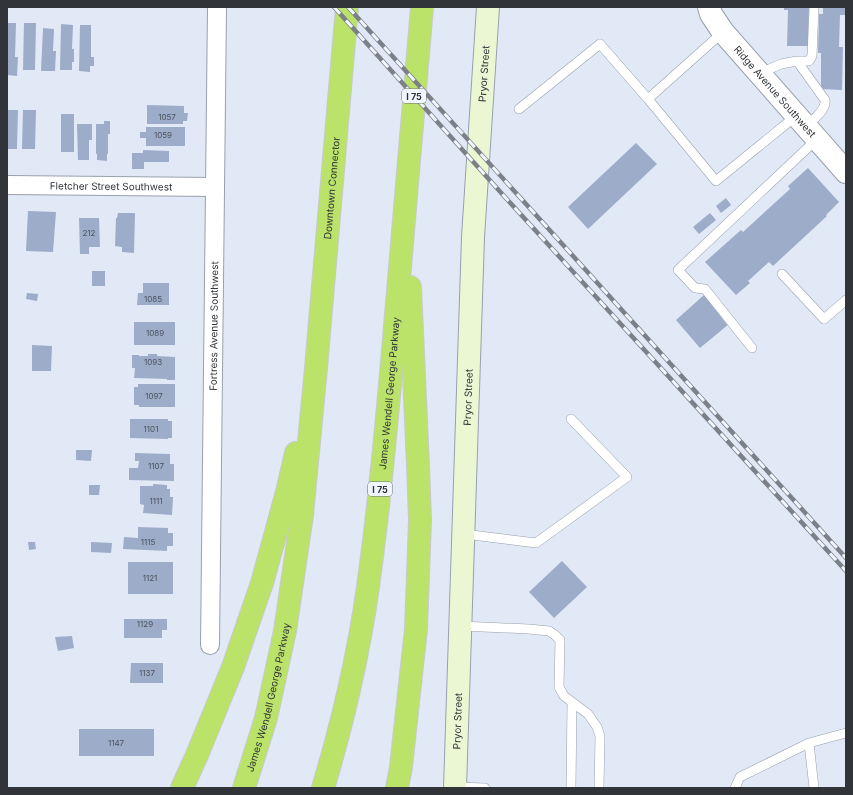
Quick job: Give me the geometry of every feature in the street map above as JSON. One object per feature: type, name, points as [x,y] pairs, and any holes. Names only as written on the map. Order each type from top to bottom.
[{"type":"highway","name":"Downtown Connector","points":[[316,368],[347,7]]},
{"type":"highway","name":"I 75","points":[[407,185],[422,7]]},
{"type":"highway","points":[[397,788],[401,767],[416,629],[420,520],[408,250],[407,185]]},
{"type":"highway","name":"James Wendell George Parkway","points":[[323,788],[343,715],[360,638],[371,565],[381,483],[407,185]]},
{"type":"highway","points":[[182,788],[233,667],[262,583],[287,492],[316,368]]},
{"type":"highway","name":"James Wendell George Parkway","points":[[244,788],[266,718],[285,631],[302,515],[316,368]]},
{"type":"main road","name":"Pryor Street","points":[[456,787],[473,237],[488,7]]},
{"type":"street","name":"Fortress Avenue Southwest","points":[[210,645],[217,7]]},
{"type":"street","name":"Ridge Avenue Southwest","points":[[709,7],[711,14],[723,32],[846,172]]},
{"type":"street","name":"Fletcher Street Southwest","points":[[7,185],[215,187]]},
{"type":"lane","points":[[759,74],[779,65],[797,61],[809,61],[812,58],[814,7]]},
{"type":"lane","points":[[648,99],[723,32]]},
{"type":"lane","points":[[520,109],[600,44],[716,181],[806,127]]},
{"type":"lane","points":[[752,348],[705,289],[695,288],[678,270],[806,127],[824,109],[826,104],[825,100],[797,61]]},
{"type":"lane","points":[[782,274],[824,319],[846,300]]},
{"type":"lane","points":[[464,534],[536,543],[627,477],[571,420]]},
{"type":"lane","points":[[461,626],[529,628],[549,631],[560,640],[559,687],[564,696],[588,714],[597,727],[600,736],[599,788]]},
{"type":"lane","points":[[571,788],[572,702]]},
{"type":"lane","points":[[735,788],[740,777],[809,743],[846,733]]},
{"type":"lane","points":[[809,743],[814,788]]},
{"type":"lane","points":[[456,787],[485,788]]},
{"type":"building","points":[[784,7],[809,7],[808,46],[787,46],[788,10],[784,10]]},
{"type":"building","points":[[823,7],[845,7],[845,15],[840,15],[839,47],[843,47],[842,90],[821,89],[821,53],[818,53],[819,14],[823,14]]},
{"type":"building","points":[[7,23],[16,23],[15,57],[18,57],[17,76],[7,75]]},
{"type":"building","points":[[24,23],[36,23],[35,70],[23,70]]},
{"type":"building","points":[[61,24],[73,25],[72,49],[74,49],[74,62],[72,62],[72,70],[60,70]]},
{"type":"building","points":[[80,25],[91,25],[91,57],[94,57],[94,66],[90,66],[90,72],[79,71]]},
{"type":"building","points":[[43,28],[54,29],[53,51],[56,51],[55,71],[41,71]]},
{"type":"building","points":[[147,105],[184,106],[184,113],[188,113],[187,121],[183,121],[183,124],[147,124]]},
{"type":"building","points":[[7,110],[18,110],[17,149],[7,149]]},
{"type":"building","points":[[23,110],[36,110],[35,149],[22,149]]},
{"type":"building","points":[[61,114],[74,114],[74,152],[61,152]]},
{"type":"building","points":[[104,121],[110,121],[107,161],[97,160],[96,154],[96,124],[104,124]]},
{"type":"building","points":[[77,124],[92,124],[92,140],[89,140],[89,160],[78,160]]},
{"type":"building","points":[[146,127],[185,127],[185,146],[146,146],[146,138],[140,138],[140,132],[146,132]]},
{"type":"building","points":[[636,143],[657,164],[588,229],[568,207]]},
{"type":"building","points":[[143,150],[169,151],[169,162],[144,162],[144,169],[132,169],[132,153],[143,153]]},
{"type":"building","points":[[808,168],[839,202],[826,215],[827,216],[773,266],[769,262],[748,281],[750,283],[736,295],[705,262],[741,230],[743,232],[790,189],[788,186]]},
{"type":"building","points":[[726,198],[731,205],[721,213],[716,206]]},
{"type":"building","points":[[28,211],[56,212],[53,252],[26,251]]},
{"type":"building","points":[[118,213],[135,213],[134,253],[122,252],[122,247],[115,246],[116,218]]},
{"type":"building","points":[[710,213],[716,220],[699,234],[693,227]]},
{"type":"building","points":[[79,218],[99,218],[100,247],[89,247],[89,254],[80,254]]},
{"type":"building","points":[[92,271],[105,271],[105,286],[92,286]]},
{"type":"building","points":[[143,283],[169,283],[169,305],[137,305],[138,293],[143,293]]},
{"type":"building","points":[[27,293],[38,294],[37,301],[26,299]]},
{"type":"building","points":[[704,295],[729,324],[700,348],[676,320]]},
{"type":"building","points":[[134,322],[175,322],[175,345],[134,345]]},
{"type":"building","points":[[32,345],[52,346],[51,371],[32,371]]},
{"type":"building","points":[[148,354],[175,357],[175,380],[134,378],[135,368],[132,368],[132,355],[148,356]]},
{"type":"building","points":[[138,384],[175,384],[175,407],[139,407],[139,405],[134,405],[134,387],[138,387]]},
{"type":"building","points":[[130,419],[168,419],[168,421],[172,421],[172,438],[130,438]]},
{"type":"building","points":[[76,450],[92,450],[91,461],[76,460]]},
{"type":"building","points":[[135,453],[170,454],[170,464],[174,464],[174,481],[129,480],[129,468],[138,468],[139,461],[135,461]]},
{"type":"building","points":[[153,484],[167,485],[167,489],[170,489],[170,497],[173,497],[172,515],[143,513],[144,505],[140,504],[140,486],[153,486]]},
{"type":"building","points":[[89,485],[100,485],[99,495],[89,495]]},
{"type":"building","points":[[138,527],[168,528],[168,533],[173,533],[173,546],[167,546],[167,551],[123,549],[124,537],[138,538]]},
{"type":"building","points":[[28,542],[35,542],[36,549],[29,550]]},
{"type":"building","points":[[91,542],[112,543],[111,553],[91,552]]},
{"type":"building","points":[[562,561],[587,587],[554,618],[529,592]]},
{"type":"building","points":[[128,562],[173,562],[173,594],[128,594]]},
{"type":"building","points":[[124,619],[167,619],[167,630],[162,630],[162,638],[124,638]]},
{"type":"building","points":[[72,636],[74,648],[58,651],[55,637]]},
{"type":"building","points":[[131,663],[163,663],[163,683],[130,683]]},
{"type":"building","points":[[79,729],[154,729],[154,756],[79,756]]},
{"type":"railway","points":[[334,7],[846,571]]},
{"type":"railway","points":[[348,7],[846,558]]}]
